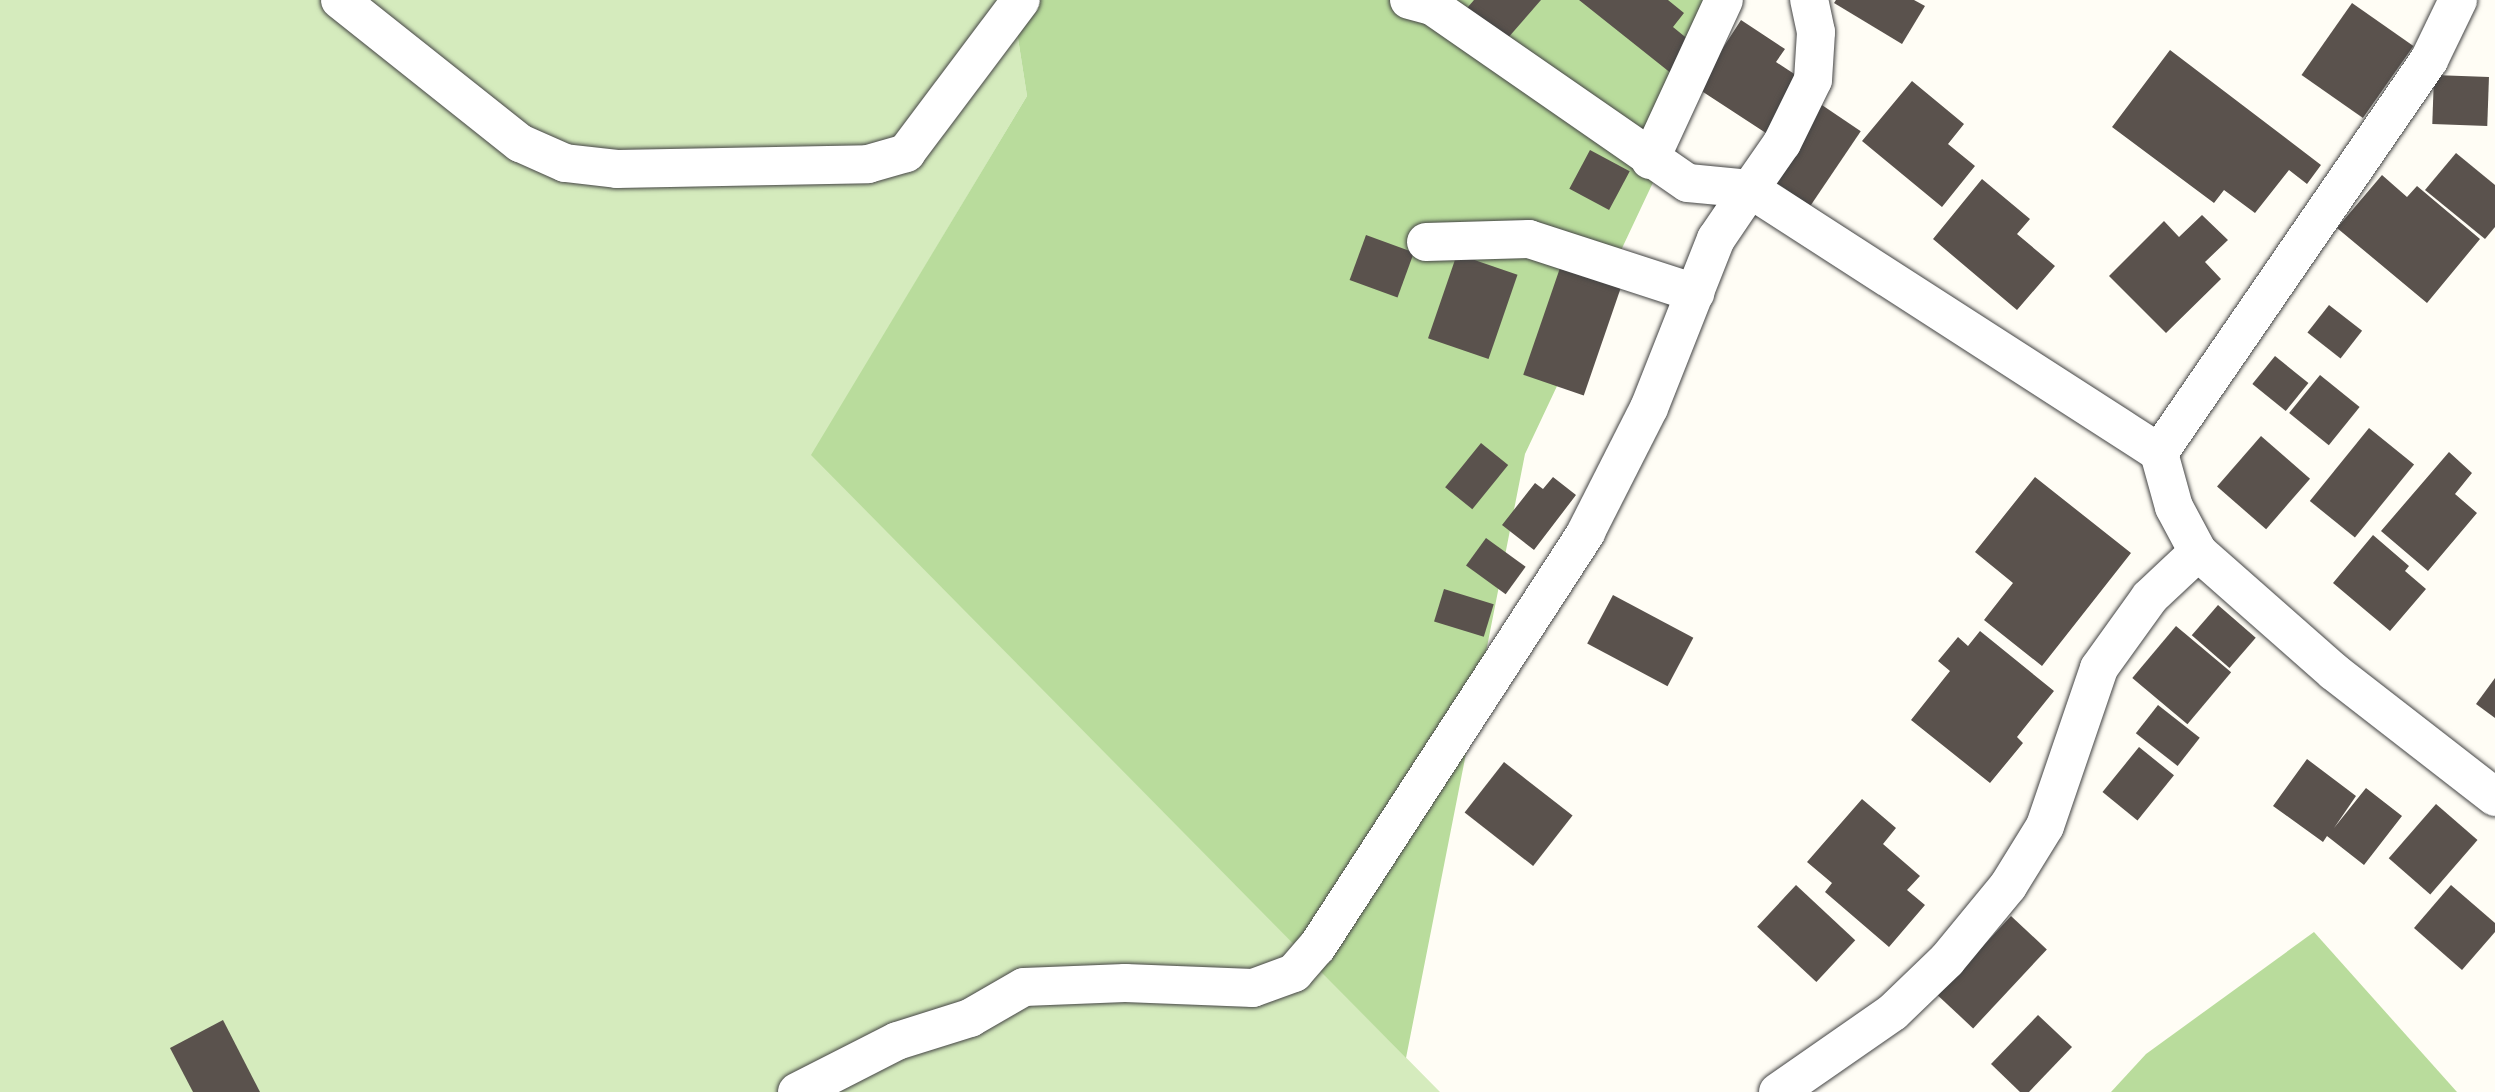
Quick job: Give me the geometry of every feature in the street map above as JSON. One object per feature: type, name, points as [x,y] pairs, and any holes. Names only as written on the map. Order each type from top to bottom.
[{"type":"street","points":[[340,0],[520,143],[565,163],[617,169],[868,164],[906,153],[1021,0]]},
{"type":"street","points":[[1409,0],[1432,6],[1650,160],[1688,183],[1750,189],[2159,453],[2174,507],[2198,552],[2334,672],[2495,797]]},
{"type":"street","points":[[1650,160],[1724,0]]},
{"type":"street","points":[[797,1092],[897,1041],[970,1018],[1024,987],[1125,983],[1253,988],[1294,973],[1317,947],[1586,532],[1649,408],[1716,239],[1782,143],[1813,80],[1816,32],[1809,0]]},
{"type":"street","points":[[2159,453],[2429,60],[2458,0]]},
{"type":"street","points":[[1426,242],[1529,239],[1695,293]]},
{"type":"street","points":[[1778,1092],[1893,1012],[1947,960],[2008,886],[2045,826],[2099,668],[2150,597],[2198,552]]},
{"type":"green space","points":[[0,0],[1012,0],[1027,96],[812,455],[1440,1092],[0,1092]]},
{"type":"green space","points":[[1012,0],[1739,0],[1525,454],[1406,1058],[811,455],[1027,96]]},
{"type":"green space","points":[[2314,932],[2457,1092],[2111,1092],[2146,1054]]},
{"type":"building","points":[[1474,0],[1541,0],[1500,47],[1462,14]]},
{"type":"building","points":[[1579,0],[1668,0],[1684,13],[1673,27],[1695,45],[1672,74]]},
{"type":"building","points":[[1836,0],[1914,0],[1925,6],[1902,44],[1834,3]]},
{"type":"building","points":[[2352,3],[2413,46],[2363,118],[2302,75]]},
{"type":"building","points":[[1741,20],[1785,49],[1776,62],[1808,83],[1772,137],[1697,88]]},
{"type":"building","points":[[2170,50],[2321,165],[2307,184],[2289,170],[2255,213],[2224,190],[2214,203],[2112,127]]},
{"type":"building","points":[[2434,75],[2489,77],[2487,126],[2432,124]]},
{"type":"building","points":[[1912,81],[1964,124],[1948,144],[1975,166],[1942,207],[1862,141]]},
{"type":"building","points":[[1816,101],[1861,131],[1810,206],[1766,176]]},
{"type":"building","points":[[1590,150],[1630,171],[1609,210],[1569,189]]},
{"type":"building","points":[[2456,153],[2495,185],[2495,227],[2485,239],[2425,190]]},
{"type":"building","points":[[2382,175],[2407,197],[2417,186],[2480,239],[2427,303],[2337,228]]},
{"type":"building","points":[[1982,179],[2030,219],[2017,234],[2055,266],[2017,310],[1933,239]]},
{"type":"building","points":[[2202,215],[2228,240],[2205,262],[2221,279],[2166,333],[2109,276],[2164,221],[2179,237]]},
{"type":"building","points":[[1366,235],[1414,252],[1398,298],[1350,280]]},
{"type":"building","points":[[1457,254],[1518,275],[1489,359],[1428,338]]},
{"type":"building","points":[[1561,265],[1622,286],[1584,396],[1523,375]]},
{"type":"building","points":[[2329,305],[2362,331],[2341,358],[2307,333]]},
{"type":"building","points":[[2275,356],[2308,383],[2286,411],[2252,384]]},
{"type":"building","points":[[2320,375],[2360,407],[2329,445],[2289,413]]},
{"type":"building","points":[[2369,428],[2414,465],[2355,538],[2310,501]]},
{"type":"building","points":[[2261,436],[2310,479],[2266,529],[2217,487]]},
{"type":"building","points":[[1481,443],[1508,465],[1472,509],[1445,487]]},
{"type":"building","points":[[2449,452],[2472,473],[2455,494],[2477,513],[2428,571],[2381,531]]},
{"type":"building","points":[[1553,477],[1576,495],[1534,550],[1502,525],[1535,483],[1543,489]]},
{"type":"building","points":[[2035,477],[2131,553],[2042,666],[1984,620],[2013,583],[1975,552]]},
{"type":"building","points":[[2373,535],[2409,566],[2405,571],[2426,589],[2390,631],[2333,583]]},
{"type":"building","points":[[1486,538],[1526,567],[1506,594],[1466,566]]},
{"type":"building","points":[[1444,589],[1494,604],[1484,637],[1434,622]]},
{"type":"building","points":[[1613,595],[1693,638],[1668,686],[1587,644]]},
{"type":"building","points":[[2218,605],[2256,638],[2229,668],[2192,635]]},
{"type":"building","points":[[2176,626],[2231,672],[2187,724],[2132,678]]},
{"type":"building","points":[[1980,631],[2054,691],[2017,737],[2023,743],[1990,783],[1911,720],[1950,671],[1938,661],[1958,637],[1968,646]]},
{"type":"building","points":[[2495,678],[2495,718],[2476,704]]},
{"type":"building","points":[[2158,705],[2200,738],[2178,766],[2136,733]]},
{"type":"building","points":[[2139,747],[2174,775],[2137,820],[2102,792]]},
{"type":"building","points":[[2307,759],[2356,796],[2334,828],[2366,788],[2402,816],[2364,865],[2327,836],[2323,842],[2273,806]]},
{"type":"building","points":[[1504,762],[1573,816],[1533,866],[1465,812]]},
{"type":"building","points":[[1862,799],[1896,828],[1883,844],[1920,876],[1907,890],[1925,905],[1889,947],[1825,892],[1832,883],[1807,862]]},
{"type":"building","points":[[2436,804],[2478,840],[2430,894],[2389,858]]},
{"type":"building","points":[[1796,885],[1855,940],[1816,982],[1757,927]]},
{"type":"building","points":[[2451,885],[2495,923],[2495,932],[2462,970],[2414,928]]},
{"type":"building","points":[[2011,916],[2047,949],[1973,1028],[1937,995]]},
{"type":"building","points":[[2038,1015],[2072,1047],[2029,1092],[2020,1092],[1991,1064]]},
{"type":"building","points":[[223,1020],[260,1092],[193,1092],[170,1048]]}]
